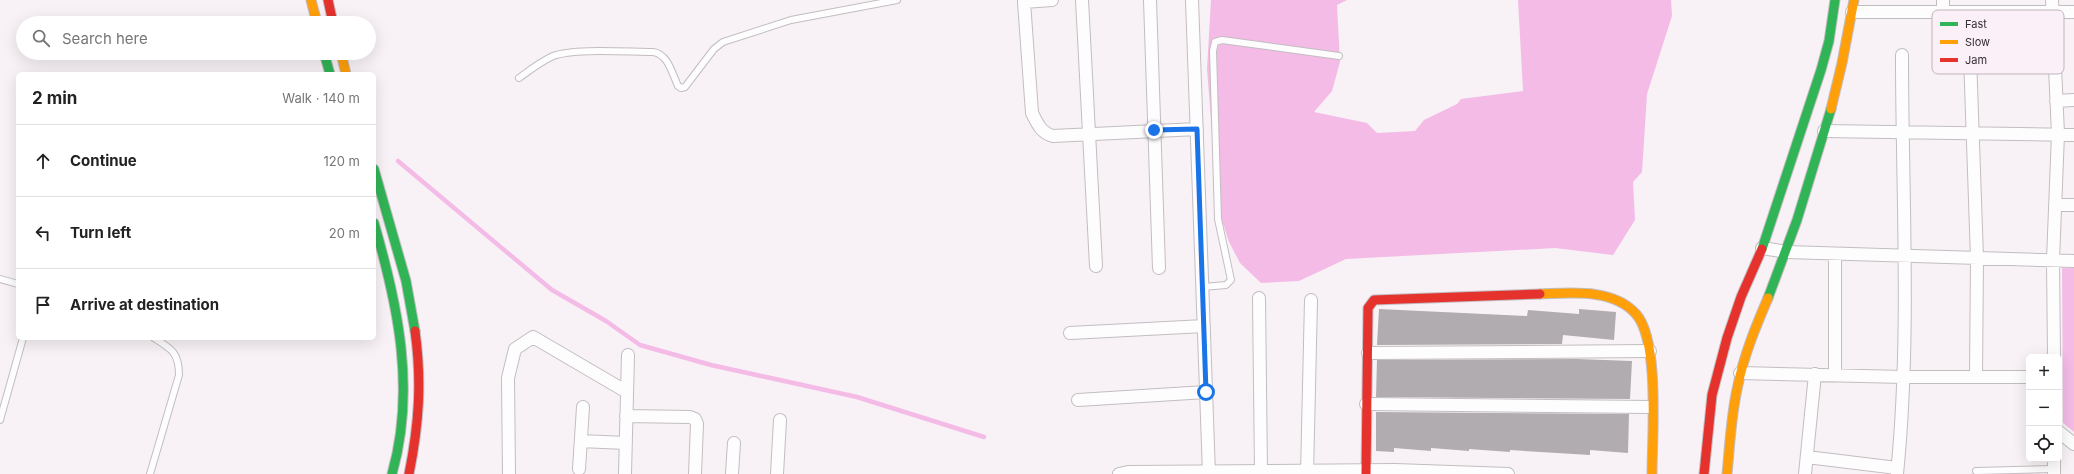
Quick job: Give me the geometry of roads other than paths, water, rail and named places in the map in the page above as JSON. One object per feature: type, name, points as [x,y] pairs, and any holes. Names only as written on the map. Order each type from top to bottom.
[{"type":"street","points":[[311,0],[315,16]]},
{"type":"street","points":[[328,0],[331,16]]},
{"type":"street","points":[[1052,0],[1024,1],[1032,113],[1036,121],[1047,134],[1053,136],[1197,129]]},
{"type":"street","points":[[1082,0],[1096,266]]},
{"type":"street","points":[[1150,0],[1158,268]]},
{"type":"street","points":[[1192,0],[1209,472]]},
{"type":"street","points":[[1704,474],[1714,388],[1739,304],[1762,248],[1821,70],[1829,41],[1835,0]]},
{"type":"street","points":[[1727,474],[1740,373],[1787,252],[1824,131],[1842,65],[1854,0]]},
{"type":"street","points":[[1942,0],[1943,10]]},
{"type":"street","points":[[1970,10],[2007,6],[2052,5],[2074,12]]},
{"type":"street","points":[[1852,12],[1932,13]]},
{"type":"street","points":[[1807,457],[1897,471],[1904,377],[1906,256],[1902,132],[1902,55]]},
{"type":"street","points":[[326,60],[329,72]]},
{"type":"street","points":[[343,60],[346,72]]},
{"type":"street","points":[[1971,74],[1977,258],[1976,376]]},
{"type":"street","points":[[2054,354],[2053,260],[2058,134],[2055,74]]},
{"type":"street","points":[[2056,101],[2074,100]]},
{"type":"street","points":[[1824,131],[2074,134]]},
{"type":"street","points":[[376,176],[398,247],[415,330],[420,410],[416,449],[409,474]]},
{"type":"street","points":[[2055,205],[2074,205]]},
{"type":"street","points":[[376,230],[393,291],[400,332],[403,371],[404,413],[400,446],[392,474]]},
{"type":"street","points":[[1762,248],[1787,252],[1835,254],[2074,260]]},
{"type":"street","points":[[1835,254],[1835,375]]},
{"type":"street","points":[[1366,472],[1368,308],[1374,300],[1584,293],[1606,297],[1626,306],[1638,316],[1646,330],[1650,351],[1652,474]]},
{"type":"street","points":[[1259,298],[1261,471]]},
{"type":"street","points":[[1307,472],[1311,300]]},
{"type":"street","points":[[1070,333],[1204,326]]},
{"type":"street","points":[[509,474],[508,378],[515,349],[533,337],[627,392]]},
{"type":"street","points":[[1368,353],[1650,351]]},
{"type":"street","points":[[625,474],[628,355]]},
{"type":"street","points":[[1740,373],[1904,377],[2026,377]]},
{"type":"street","points":[[1805,474],[1816,374]]},
{"type":"street","points":[[1078,400],[1206,392]]},
{"type":"street","points":[[1366,404],[1651,407]]},
{"type":"street","points":[[579,469],[583,407]]},
{"type":"street","points":[[626,416],[690,416],[695,418],[697,424],[695,474]]},
{"type":"street","points":[[777,474],[780,420]]},
{"type":"street","points":[[2062,434],[2074,444]]},
{"type":"street","points":[[582,441],[626,443]]},
{"type":"street","points":[[732,474],[734,443]]},
{"type":"street","points":[[1119,474],[1128,472],[1261,471],[1508,474]]},
{"type":"lane","points":[[519,78],[535,66],[554,56],[570,52],[653,52],[660,53],[665,56],[678,86],[685,87],[714,49],[723,42],[791,20],[897,0]]},
{"type":"lane","points":[[1203,287],[1226,285],[1231,280],[1218,219],[1213,51],[1215,42],[1222,40],[1339,56]]},
{"type":"lane","points":[[0,279],[16,283]]},
{"type":"lane","points":[[0,420],[22,340]]},
{"type":"lane","points":[[150,474],[179,375],[179,362],[172,349],[157,340]]},
{"type":"lane","points":[[1976,471],[2054,467]]},
{"type":"waterway","points":[[398,161],[552,290],[606,321],[640,345],[711,365],[857,397],[984,437]]}]
